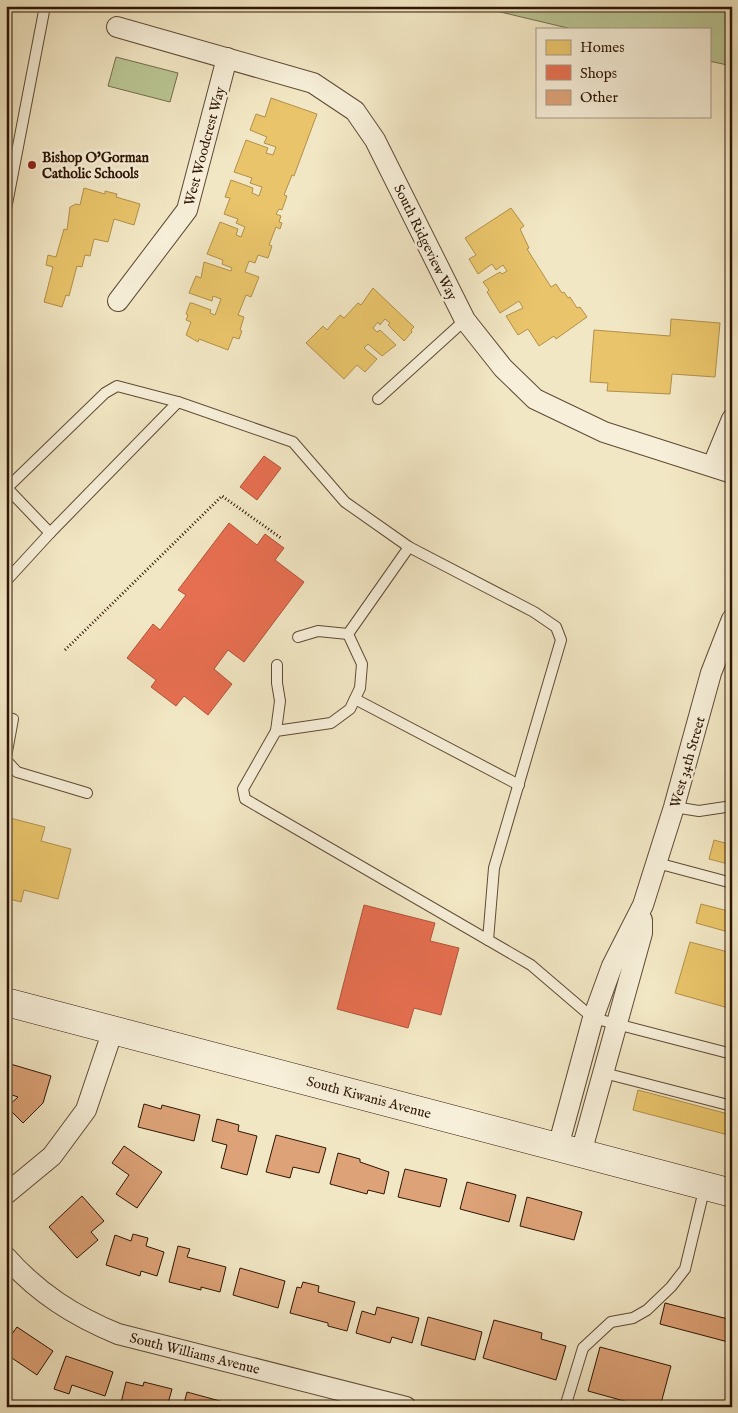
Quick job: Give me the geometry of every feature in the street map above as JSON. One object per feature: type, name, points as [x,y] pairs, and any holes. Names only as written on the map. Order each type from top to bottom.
[{"type":"main road","name":"South Kiwanis Avenue","points":[[6,1002],[732,1193]]},
{"type":"street","name":"South Ridgeview Way","points":[[117,27],[312,83],[355,111],[375,140],[465,320],[503,368],[535,399],[604,432],[723,469]]},
{"type":"street","name":"West Woodcrest Way","points":[[118,301],[187,210],[227,58]]},
{"type":"street","points":[[723,469],[732,419]]},
{"type":"street","name":"West 34th Street","points":[[570,1150],[593,1018],[612,966],[643,905],[674,808],[711,673],[732,619]]},
{"type":"street","name":"West 34th Street","points":[[570,1150],[604,1073],[642,933],[643,905]]},
{"type":"street","points":[[6,1194],[52,1156],[86,1110],[113,1030]]},
{"type":"street","name":"South Williams Avenue","points":[[6,1257],[31,1283],[57,1303],[86,1321],[118,1334],[406,1407]]},
{"type":"lane","points":[[6,210],[10,162],[45,6]]},
{"type":"lane","points":[[378,399],[465,320]]},
{"type":"lane","points":[[50,533],[7,488],[105,393],[117,386],[178,402],[293,442],[345,502],[410,547],[534,612],[556,627],[561,640],[494,868],[488,940]]},
{"type":"lane","points":[[6,580],[178,402]]},
{"type":"lane","points":[[348,634],[410,547]]},
{"type":"lane","points":[[298,637],[318,631],[348,634]]},
{"type":"lane","points":[[276,731],[330,723],[350,709],[360,688],[362,664],[348,634]]},
{"type":"lane","points":[[277,665],[276,683],[280,701],[276,731],[243,789],[245,799],[530,965],[593,1018],[732,1054]]},
{"type":"lane","points":[[355,699],[519,785]]},
{"type":"lane","points":[[6,717],[13,718],[6,759],[17,772],[87,793]]},
{"type":"lane","points":[[674,808],[699,811],[732,806]]},
{"type":"lane","points":[[657,863],[732,883]]},
{"type":"lane","points":[[604,1073],[732,1106]]},
{"type":"lane","points":[[565,1407],[583,1348],[611,1322],[633,1318],[647,1310],[671,1287],[685,1269],[705,1186]]},
{"type":"path","points":[[65,650],[222,496],[281,538]]},
{"type":"green space","points":[[475,6],[732,6],[732,66],[710,61],[710,28],[568,28]]},
{"type":"green space","points":[[116,57],[178,73],[170,102],[108,86]]},
{"type":"building: Homes","points":[[271,98],[317,114],[294,176],[292,175],[284,195],[287,196],[282,210],[279,209],[276,214],[281,216],[279,222],[282,223],[280,229],[276,227],[269,245],[272,246],[268,258],[258,255],[255,263],[249,261],[245,272],[259,277],[251,297],[246,295],[238,315],[244,317],[239,339],[233,337],[228,350],[199,339],[198,342],[186,335],[191,322],[186,320],[190,303],[211,310],[210,313],[215,315],[221,299],[213,296],[212,301],[189,293],[196,276],[201,278],[204,262],[231,271],[232,268],[222,264],[223,260],[207,254],[220,222],[238,229],[236,235],[241,237],[245,227],[236,223],[238,219],[224,214],[230,198],[225,197],[231,180],[253,188],[252,193],[259,196],[262,187],[250,183],[252,178],[234,172],[246,140],[268,148],[266,153],[273,155],[276,147],[264,143],[267,137],[250,130],[256,114],[265,117]]},
{"type":"building: Homes","points":[[84,188],[105,194],[105,191],[117,194],[116,197],[140,204],[134,225],[114,219],[108,242],[94,239],[90,256],[85,255],[82,267],[77,266],[69,296],[66,295],[62,307],[44,302],[53,267],[46,265],[48,255],[56,257],[64,229],[67,230],[70,207],[76,204],[80,205]]},
{"type":"building: Homes","points":[[511,208],[524,226],[520,229],[529,248],[527,249],[551,287],[556,284],[562,293],[564,292],[568,298],[570,297],[577,308],[580,307],[587,317],[556,339],[554,336],[539,346],[528,329],[518,335],[506,316],[523,308],[519,301],[500,313],[487,292],[489,290],[483,282],[500,272],[502,274],[507,271],[503,265],[496,270],[492,264],[478,274],[469,259],[476,255],[465,238]]},
{"type":"building: Homes","points":[[373,288],[414,327],[404,341],[388,325],[390,323],[385,319],[380,325],[378,322],[373,328],[377,332],[380,330],[396,345],[382,356],[368,344],[364,348],[377,359],[365,372],[357,365],[344,379],[306,343],[323,326],[327,330],[340,315],[344,318],[358,303],[361,305]]},
{"type":"building: Homes","points":[[671,319],[720,323],[715,377],[672,374],[670,394],[607,391],[608,383],[590,382],[594,330],[670,336]]},
{"type":"building: Homes","points":[[6,817],[45,827],[41,841],[71,849],[58,899],[24,890],[21,902],[6,898]]},
{"type":"building: Homes","points":[[714,840],[732,845],[732,865],[709,859]]},
{"type":"building: Homes","points":[[701,904],[732,912],[732,933],[696,923]]},
{"type":"building: Homes","points":[[690,942],[732,953],[732,1009],[675,993]]},
{"type":"building: Homes","points":[[638,1090],[732,1115],[732,1136],[633,1110]]},
{"type":"building: Shops","points":[[264,456],[281,468],[257,500],[240,487]]},
{"type":"building: Shops","points":[[229,523],[257,545],[265,534],[284,548],[275,560],[304,582],[244,662],[228,650],[214,669],[232,684],[208,715],[184,696],[176,706],[151,687],[156,680],[127,658],[153,624],[160,630],[186,595],[178,590]]},
{"type":"building: Shops","points":[[364,905],[435,923],[430,941],[459,948],[441,1015],[414,1008],[408,1028],[337,1009]]},
{"type":"building: Other","points":[[7,1063],[51,1076],[43,1103],[23,1123],[7,1107],[18,1097],[6,1093]]},
{"type":"building: Other","points":[[144,1104],[161,1109],[162,1105],[200,1115],[194,1141],[138,1127]]},
{"type":"building: Other","points":[[217,1119],[239,1125],[238,1131],[257,1136],[247,1175],[221,1168],[227,1145],[212,1141]]},
{"type":"building: Other","points":[[276,1135],[326,1148],[319,1173],[293,1167],[290,1178],[266,1172]]},
{"type":"building: Other","points":[[124,1146],[162,1172],[137,1208],[116,1194],[129,1175],[112,1163]]},
{"type":"building: Other","points":[[338,1153],[360,1159],[360,1162],[389,1172],[384,1194],[368,1190],[367,1194],[330,1184]]},
{"type":"building: Other","points":[[405,1169],[447,1179],[440,1207],[398,1197]]},
{"type":"building: Other","points":[[467,1182],[516,1195],[509,1222],[460,1209]]},
{"type":"building: Other","points":[[82,1196],[104,1221],[91,1232],[98,1240],[77,1258],[49,1227]]},
{"type":"building: Other","points":[[527,1197],[582,1212],[574,1240],[520,1226]]},
{"type":"building: Other","points":[[133,1234],[148,1238],[146,1246],[164,1252],[157,1276],[141,1271],[140,1276],[106,1265],[115,1235],[131,1241]]},
{"type":"building: Other","points":[[178,1246],[190,1249],[187,1257],[226,1267],[220,1292],[201,1287],[201,1290],[169,1282]]},
{"type":"building: Other","points":[[240,1268],[285,1281],[278,1308],[233,1295]]},
{"type":"building: Other","points":[[303,1282],[319,1286],[318,1292],[355,1302],[347,1331],[328,1326],[328,1323],[290,1313],[297,1287],[301,1288]]},
{"type":"building: Other","points":[[665,1303],[732,1320],[732,1343],[660,1324]]},
{"type":"building: Other","points":[[377,1307],[419,1318],[412,1343],[392,1337],[390,1343],[356,1333],[362,1311],[375,1315]]},
{"type":"building: Other","points":[[428,1317],[482,1332],[475,1360],[421,1345]]},
{"type":"building: Other","points":[[494,1320],[542,1333],[541,1339],[566,1346],[556,1380],[483,1358]]},
{"type":"building: Other","points":[[17,1327],[53,1351],[37,1375],[6,1354],[6,1342]]},
{"type":"building: Other","points":[[600,1347],[671,1366],[660,1407],[646,1407],[588,1391]]},
{"type":"building: Other","points":[[66,1356],[113,1372],[105,1396],[72,1385],[69,1394],[54,1389]]},
{"type":"building: Other","points":[[126,1382],[143,1386],[144,1382],[172,1389],[167,1407],[120,1407]]},
{"type":"building: Other","points":[[187,1392],[231,1404],[230,1407],[183,1407]]},
{"type":"place","name":"Bishop O'Gorman Catholic Schools","points":[[32,165]]}]
